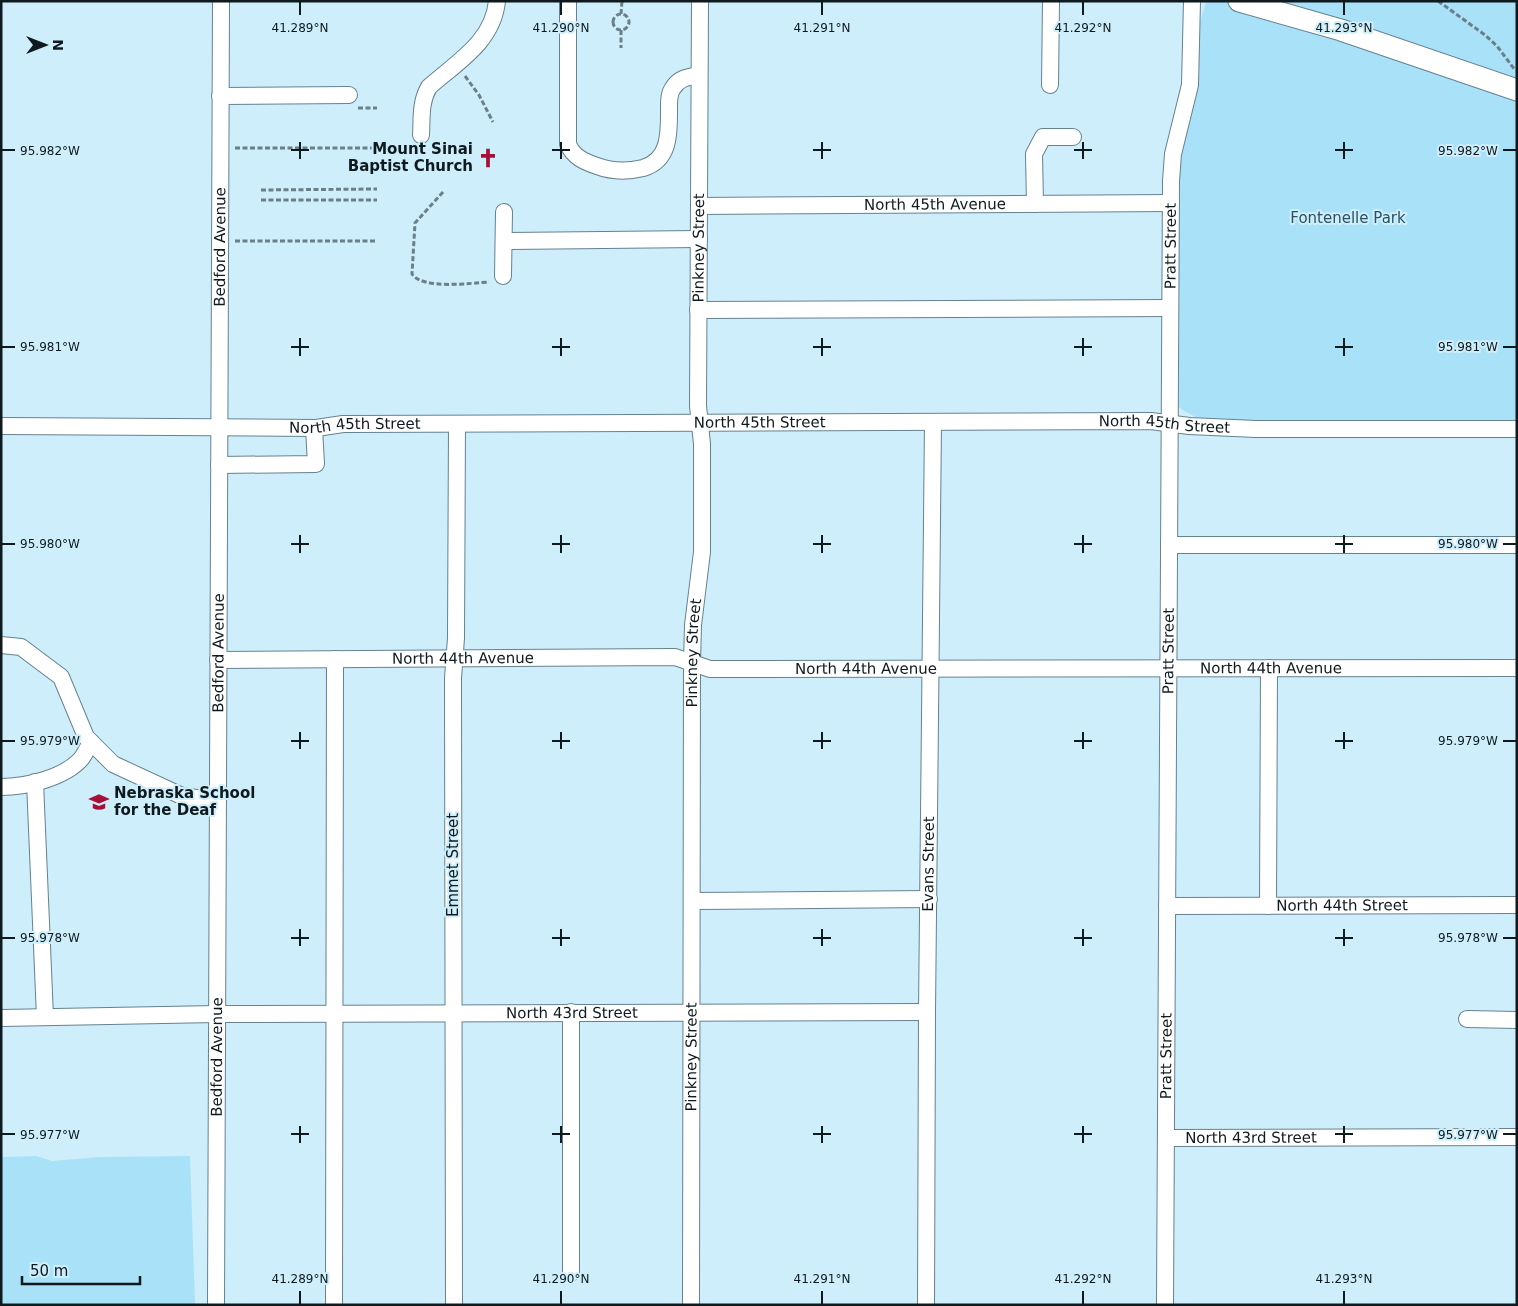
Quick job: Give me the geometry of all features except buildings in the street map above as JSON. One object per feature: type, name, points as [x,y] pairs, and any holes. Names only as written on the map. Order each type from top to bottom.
[{"type":"main road","points":[[1239,1],[1341,30],[1517,90]]},
{"type":"street","name":"Bedford Avenue","points":[[216,1305],[221,1]]},
{"type":"street","points":[[421,135],[424,94],[429,87],[483,40],[490,30],[495,17],[497,1]]},
{"type":"street","points":[[568,1],[568,144],[571,152],[577,157],[591,164],[618,171],[631,171],[649,166],[659,160],[666,150],[672,89],[680,80],[700,76]]},
{"type":"street","name":"Pinkney Street","points":[[691,1305],[692,663],[693,625],[702,552],[702,444],[698,406],[700,1]]},
{"type":"street","points":[[1050,84],[1051,1]]},
{"type":"street","name":"Pratt Street","points":[[1165,1305],[1170,203],[1173,154],[1190,85],[1192,1]]},
{"type":"street","points":[[220,96],[349,95]]},
{"type":"street","points":[[1035,204],[1034,154],[1043,137],[1073,137]]},
{"type":"street","name":"North 45th Avenue","points":[[699,206],[1170,203]]},
{"type":"street","points":[[503,276],[504,212]]},
{"type":"street","points":[[505,241],[699,239]]},
{"type":"street","points":[[698,310],[1170,308]]},
{"type":"street","name":"North 45th Street","points":[[1,426],[314,428],[343,424],[1151,421],[1189,426],[1256,429],[1517,430]]},
{"type":"street","name":"Evans Street","points":[[926,1305],[933,422]]},
{"type":"street","name":"Emmet Street","points":[[454,1305],[453,678],[457,424]]},
{"type":"street","points":[[219,465],[316,464],[314,428]]},
{"type":"street","points":[[1169,545],[1517,545]]},
{"type":"street","points":[[1,645],[21,648],[61,677],[86,737],[113,764],[182,796],[218,801]]},
{"type":"street","name":"North 44th Avenue","points":[[218,660],[675,657],[710,669],[1517,668]]},
{"type":"street","points":[[334,1305],[335,659]]},
{"type":"street","points":[[1268,906],[1269,668]]},
{"type":"street","points":[[1,787],[12,787],[54,778],[80,760],[91,742]]},
{"type":"street","points":[[35,782],[45,1018]]},
{"type":"street","points":[[692,901],[929,899]]},
{"type":"street","name":"North 44th Street","points":[[1167,906],[1517,905]]},
{"type":"street","points":[[571,1012],[571,1273]]},
{"type":"street","name":"North 43rd Street","points":[[1,1018],[217,1014],[927,1012]]},
{"type":"street","points":[[1467,1019],[1517,1020]]},
{"type":"street","name":"North 43rd Street","points":[[1166,1138],[1517,1137]]},
{"type":"path","points":[[622,1],[622,14]]},
{"type":"path","points":[[1438,1],[1491,41],[1517,73]]},
{"type":"path","points":[[622,14],[628,18],[629,22],[628,27],[621,30],[616,28],[613,22],[617,16],[622,14]]},
{"type":"path","points":[[621,30],[621,48]]},
{"type":"path","points":[[455,64],[475,89],[487,109],[492,122]]},
{"type":"path","points":[[220,148],[377,148]]},
{"type":"path","points":[[261,190],[377,190]]},
{"type":"path","points":[[443,192],[415,223],[412,274],[415,279],[432,284],[492,282],[503,276]]},
{"type":"path","points":[[261,200],[377,200]]},
{"type":"path","points":[[220,241],[377,241]]},
{"type":"green space","name":"Fontenelle Park","points":[[1206,1],[1517,1],[1517,425],[1384,424],[1385,420],[1329,420],[1318,422],[1299,420],[1217,420],[1196,418],[1178,406],[1178,182],[1180,161],[1189,124],[1187,119],[1196,56],[1199,51],[1199,27]]},
{"type":"green space","points":[[36,1156],[52,1161],[100,1157],[190,1156],[195,1305],[1,1305],[1,1157]]},
{"type":"place","name":"Mount Sinai Baptist Church","points":[[488,158]]},
{"type":"place","name":"Nebraska School for the Deaf","points":[[99,802]]}]
